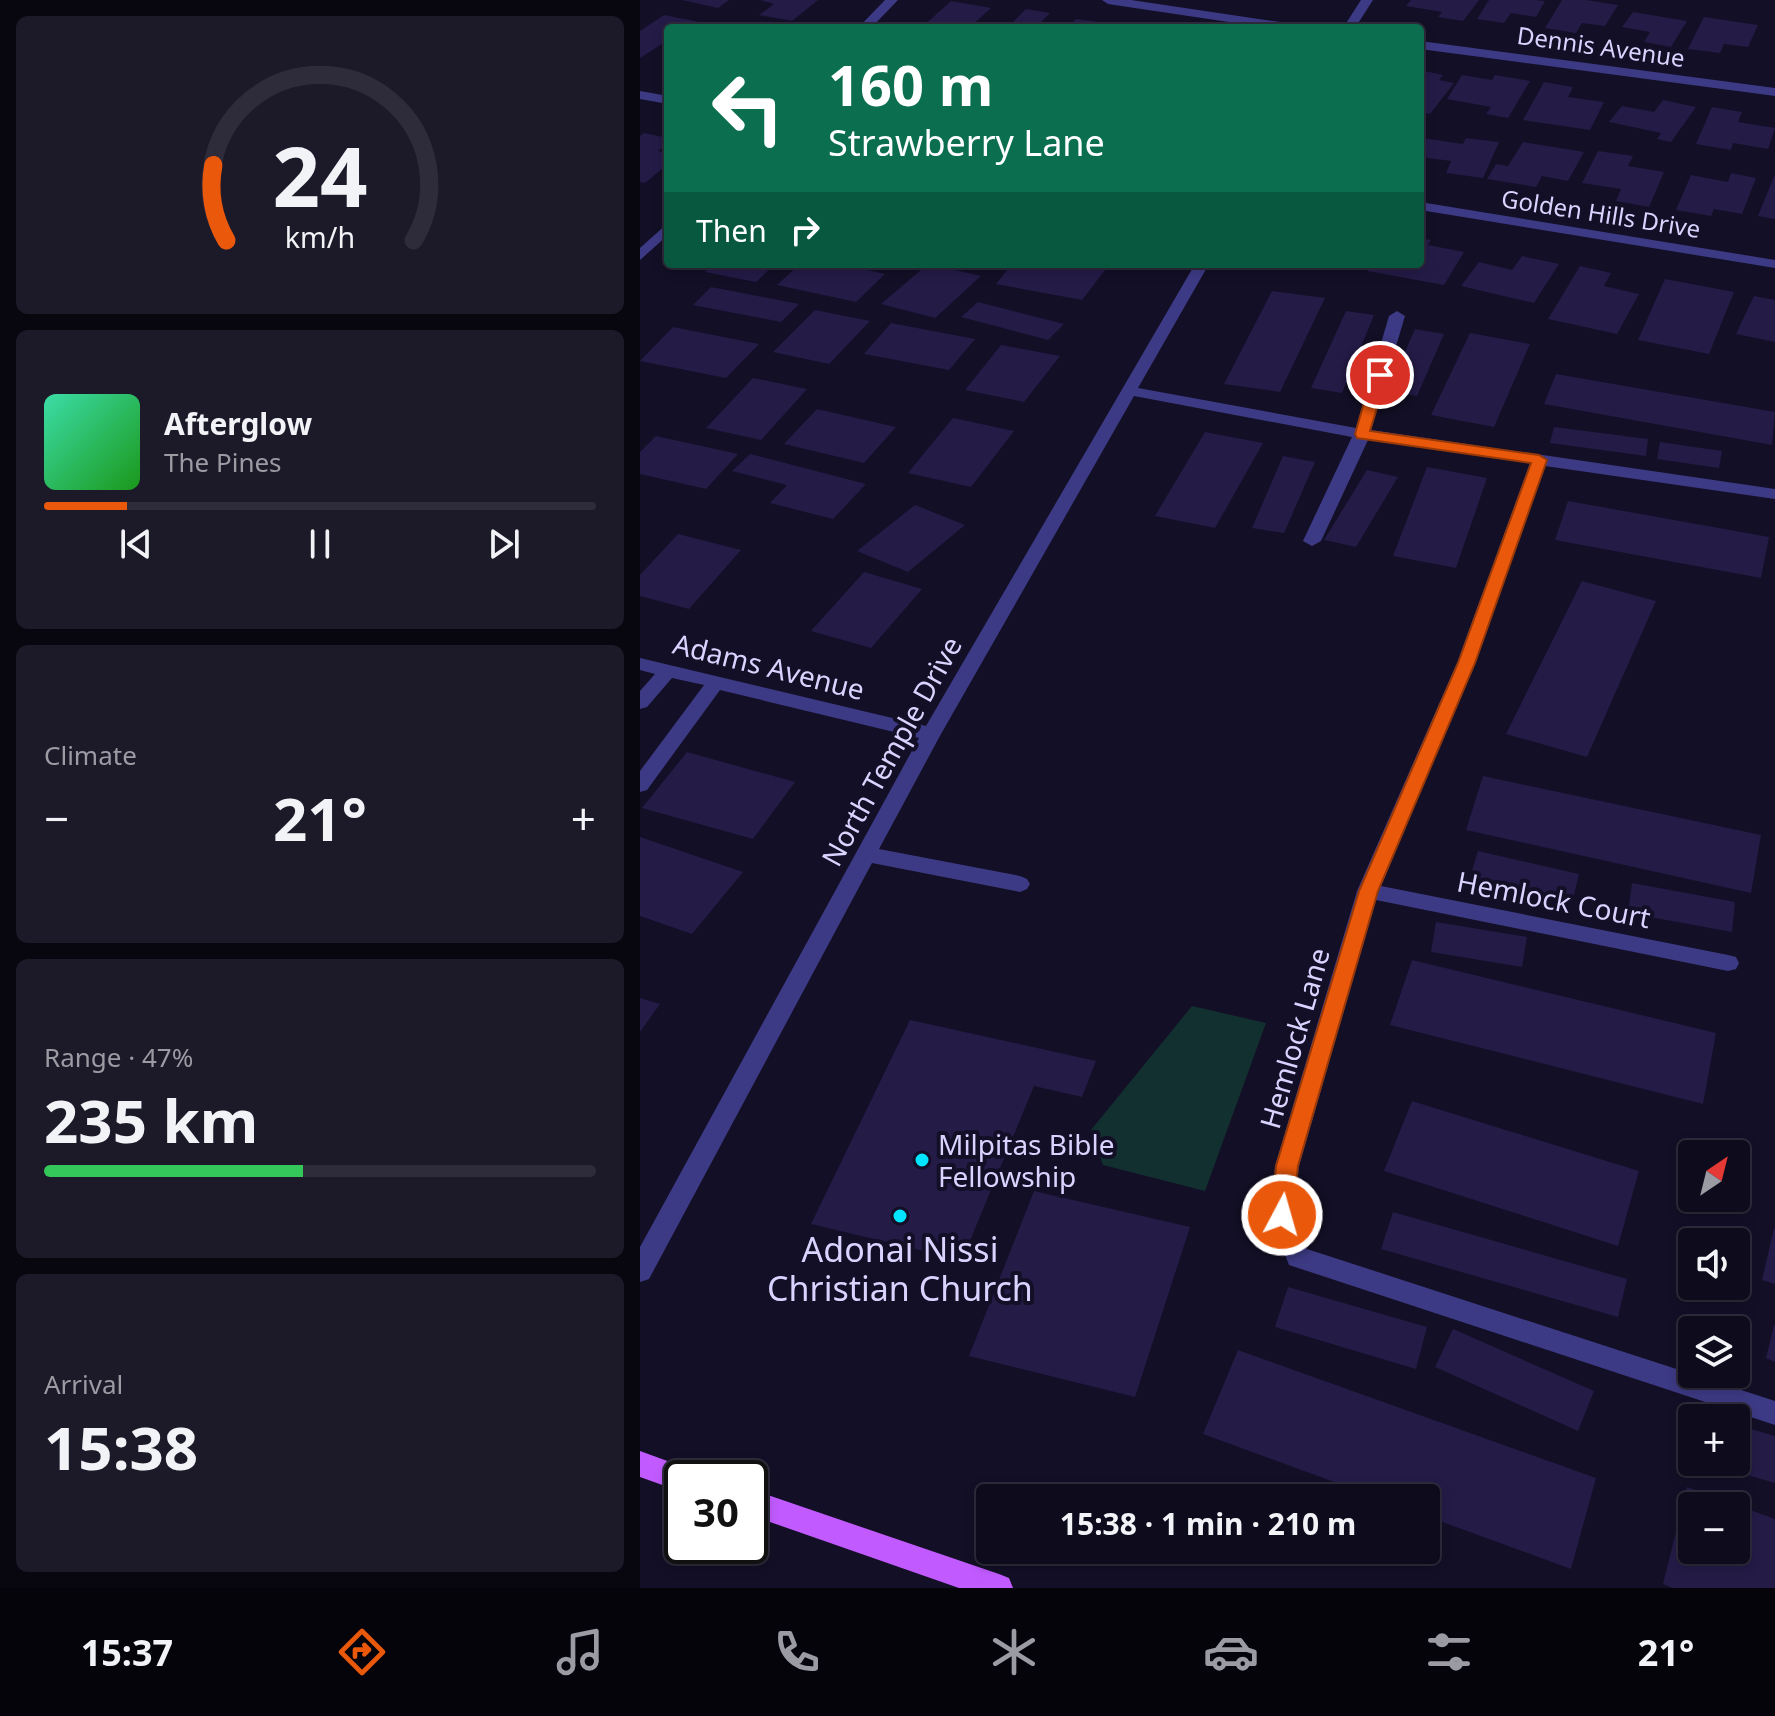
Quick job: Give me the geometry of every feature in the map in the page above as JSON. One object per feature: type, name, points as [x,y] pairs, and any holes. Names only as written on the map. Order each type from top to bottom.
[{"type":"main road","points":[[640,1464],[664,1473]]},
{"type":"main road","points":[[768,1508],[999,1588]]},
{"type":"street","points":[[868,24],[892,0]]},
{"type":"street","points":[[1109,0],[1267,24]]},
{"type":"street","points":[[1352,24],[1367,0]]},
{"type":"street","name":"Dennis Avenue","points":[[1424,46],[1775,92]]},
{"type":"street","points":[[640,95],[664,99]]},
{"type":"street","name":"Golden Hills Drive","points":[[1424,207],[1775,264]]},
{"type":"street","points":[[640,256],[664,231]]},
{"type":"street","name":"North Temple Drive","points":[[640,1271],[931,734],[1200,268]]},
{"type":"street","points":[[1312,541],[1362,434],[1397,316]]},
{"type":"street","points":[[1130,391],[1362,434],[1775,494]]},
{"type":"street","name":"Hemlock Lane","points":[[1539,460],[1466,663],[1368,891],[1287,1166],[1282,1215],[1298,1257],[1775,1413]]},
{"type":"street","name":"Adams Avenue","points":[[640,664],[931,734]]},
{"type":"street","points":[[640,703],[668,671]]},
{"type":"street","points":[[640,785],[716,682]]},
{"type":"street","points":[[865,854],[1020,884]]},
{"type":"street","name":"Hemlock Court","points":[[1368,891],[1728,963]]},
{"type":"green space","points":[[1192,1006],[1266,1023],[1205,1191],[1103,1165],[1091,1130]]},
{"type":"building","points":[[682,0],[729,0],[718,8]]},
{"type":"building","points":[[760,0],[818,0],[792,21],[759,15],[774,4]]},
{"type":"building","points":[[1411,0],[1479,0],[1463,21],[1438,17],[1442,12],[1406,6]]},
{"type":"building","points":[[1489,0],[1545,1],[1536,17],[1511,13],[1504,23],[1477,19]]},
{"type":"building","points":[[1562,0],[1618,5],[1605,26],[1582,23],[1576,33],[1545,28]]},
{"type":"building","points":[[951,1],[991,8],[973,24],[925,24]]},
{"type":"building","points":[[1026,9],[1050,13],[1039,24],[1011,24]]},
{"type":"building","points":[[1633,12],[1687,21],[1671,47],[1644,42],[1650,32],[1622,27]]},
{"type":"building","points":[[664,15],[710,24],[664,24],[664,44],[640,58],[640,31]]},
{"type":"building","points":[[1704,17],[1758,25],[1748,47],[1724,44],[1720,53],[1688,49]]},
{"type":"building","points":[[1076,19],[1113,24],[1071,24]]},
{"type":"building","points":[[1424,71],[1443,75],[1439,80],[1454,83],[1430,114],[1424,113]]},
{"type":"building","points":[[1462,75],[1492,80],[1495,75],[1530,81],[1508,118],[1486,114],[1491,107],[1447,99]]},
{"type":"building","points":[[1544,82],[1573,87],[1568,97],[1604,102],[1590,130],[1523,120]]},
{"type":"building","points":[[1663,100],[1696,107],[1671,142],[1657,139],[1661,133],[1609,122],[1622,106],[1654,112]]},
{"type":"building","points":[[1712,107],[1742,112],[1738,122],[1775,128],[1768,149],[1733,143],[1731,150],[1696,144]]},
{"type":"building","points":[[644,133],[664,137],[664,146],[658,151],[664,152],[664,167],[645,183],[640,182],[640,136]]},
{"type":"building","points":[[1424,138],[1463,144],[1466,138],[1499,142],[1483,178],[1446,173],[1451,161],[1424,158]]},
{"type":"building","points":[[1523,142],[1584,152],[1568,181],[1542,176],[1536,187],[1487,179],[1496,164],[1508,166]]},
{"type":"building","points":[[1598,151],[1633,156],[1628,166],[1664,172],[1649,207],[1616,201],[1621,189],[1582,183]]},
{"type":"building","points":[[1731,173],[1756,178],[1742,214],[1714,209],[1711,216],[1676,210],[1691,175],[1728,182]]},
{"type":"building","points":[[1775,174],[1775,219],[1758,216]]},
{"type":"building","points":[[1424,239],[1431,240],[1428,245],[1464,252],[1444,285],[1367,271],[1369,268],[1424,268]]},
{"type":"building","points":[[1522,256],[1559,264],[1534,303],[1461,286],[1479,262],[1512,270]]},
{"type":"building","points":[[1580,266],[1611,273],[1604,286],[1639,294],[1617,334],[1548,319]]},
{"type":"building","points":[[709,268],[771,268],[756,282],[705,272]]},
{"type":"building","points":[[796,268],[858,268],[885,274],[856,302],[777,285]]},
{"type":"building","points":[[923,268],[946,268],[981,276],[935,318],[881,304]]},
{"type":"building","points":[[1009,268],[1106,269],[1082,300],[996,284]]},
{"type":"building","points":[[1665,279],[1734,292],[1709,354],[1638,340]]},
{"type":"building","points":[[711,287],[799,304],[781,322],[693,305]]},
{"type":"building","points":[[1272,291],[1325,298],[1280,392],[1224,384]]},
{"type":"building","points":[[1754,296],[1775,300],[1775,342],[1736,334]]},
{"type":"building","points":[[978,302],[1064,324],[1048,340],[961,317]]},
{"type":"building","points":[[815,310],[870,321],[829,364],[773,352]]},
{"type":"building","points":[[1346,311],[1374,315],[1342,393],[1311,388]]},
{"type":"building","points":[[891,323],[975,339],[949,370],[864,354]]},
{"type":"building","points":[[673,327],[759,344],[726,378],[640,361]]},
{"type":"building","points":[[1415,329],[1444,334],[1417,396],[1388,391]]},
{"type":"building","points":[[1470,333],[1530,344],[1494,427],[1431,415]]},
{"type":"building","points":[[1001,345],[1060,356],[1024,402],[965,390]]},
{"type":"building","points":[[1556,374],[1775,412],[1772,445],[1544,404]]},
{"type":"building","points":[[753,378],[807,389],[761,440],[706,428]]},
{"type":"building","points":[[817,409],[896,427],[864,463],[784,444]]},
{"type":"building","points":[[953,418],[1014,431],[971,487],[908,473]]},
{"type":"building","points":[[1554,427],[1648,439],[1646,456],[1550,443]]},
{"type":"building","points":[[1205,432],[1263,443],[1215,528],[1155,516]]},
{"type":"building","points":[[656,436],[738,454],[706,489],[640,474],[640,452]]},
{"type":"building","points":[[1660,442],[1722,451],[1719,468],[1657,459]]},
{"type":"building","points":[[750,454],[866,484],[833,519],[770,503],[787,485],[732,471]]},
{"type":"building","points":[[1283,456],[1315,462],[1284,533],[1252,528]]},
{"type":"building","points":[[1427,467],[1487,478],[1456,568],[1393,556]]},
{"type":"building","points":[[1367,470],[1398,477],[1356,547],[1324,540]]},
{"type":"building","points":[[1568,501],[1769,537],[1761,578],[1555,540]]},
{"type":"building","points":[[915,505],[965,525],[908,572],[857,551]]},
{"type":"building","points":[[678,534],[741,550],[689,609],[640,596],[640,575]]},
{"type":"building","points":[[864,572],[922,589],[871,648],[811,631]]},
{"type":"building","points":[[1582,581],[1656,601],[1587,757],[1506,734]]},
{"type":"building","points":[[687,752],[795,782],[753,839],[642,808]]},
{"type":"building","points":[[1483,776],[1761,835],[1751,893],[1466,830]]},
{"type":"building","points":[[640,837],[743,872],[692,934],[640,916]]},
{"type":"building","points":[[1478,851],[1579,874],[1572,903],[1469,880]]},
{"type":"building","points":[[1632,883],[1735,902],[1732,932],[1628,913]]},
{"type":"building","points":[[1436,922],[1527,937],[1522,967],[1431,952]]},
{"type":"building","points":[[1412,960],[1716,1033],[1703,1104],[1390,1025]]},
{"type":"building","points":[[640,998],[660,1004],[640,1032]]},
{"type":"building","name":"Milpitas Bible Fellowship","points":[[910,1020],[1096,1061],[1082,1097],[1034,1086],[962,1260],[811,1224]]},
{"type":"building","points":[[1412,1101],[1639,1171],[1618,1246],[1384,1171]]},
{"type":"building","points":[[1034,1191],[1190,1227],[1135,1397],[969,1356]]},
{"type":"building","points":[[1393,1212],[1627,1279],[1618,1317],[1381,1249]]},
{"type":"building","points":[[1775,1229],[1775,1284],[1762,1280]]},
{"type":"building","points":[[1288,1287],[1427,1327],[1416,1369],[1275,1327]]},
{"type":"building","points":[[1775,1325],[1775,1362],[1766,1358]]},
{"type":"building","points":[[1453,1329],[1594,1391],[1578,1431],[1435,1367]]},
{"type":"building","points":[[1238,1350],[1596,1478],[1571,1569],[1440,1521],[1440,1484],[1340,1484],[1203,1434]]},
{"type":"building","points":[[1750,1429],[1775,1436],[1775,1483],[1750,1476]]},
{"type":"building","points":[[1750,1510],[1775,1519],[1775,1588],[1672,1588],[1663,1584],[1678,1523],[1678,1564],[1750,1564]]},
{"type":"place","name":"Milpitas Bible Fellowship","points":[[922,1160]]},
{"type":"place","name":"Adonai Nissi Christian Church","points":[[900,1216]]},
{"type":"route","points":[[1282,1215],[1287,1166],[1368,891],[1466,663],[1539,460],[1362,434],[1380,375]]}]
